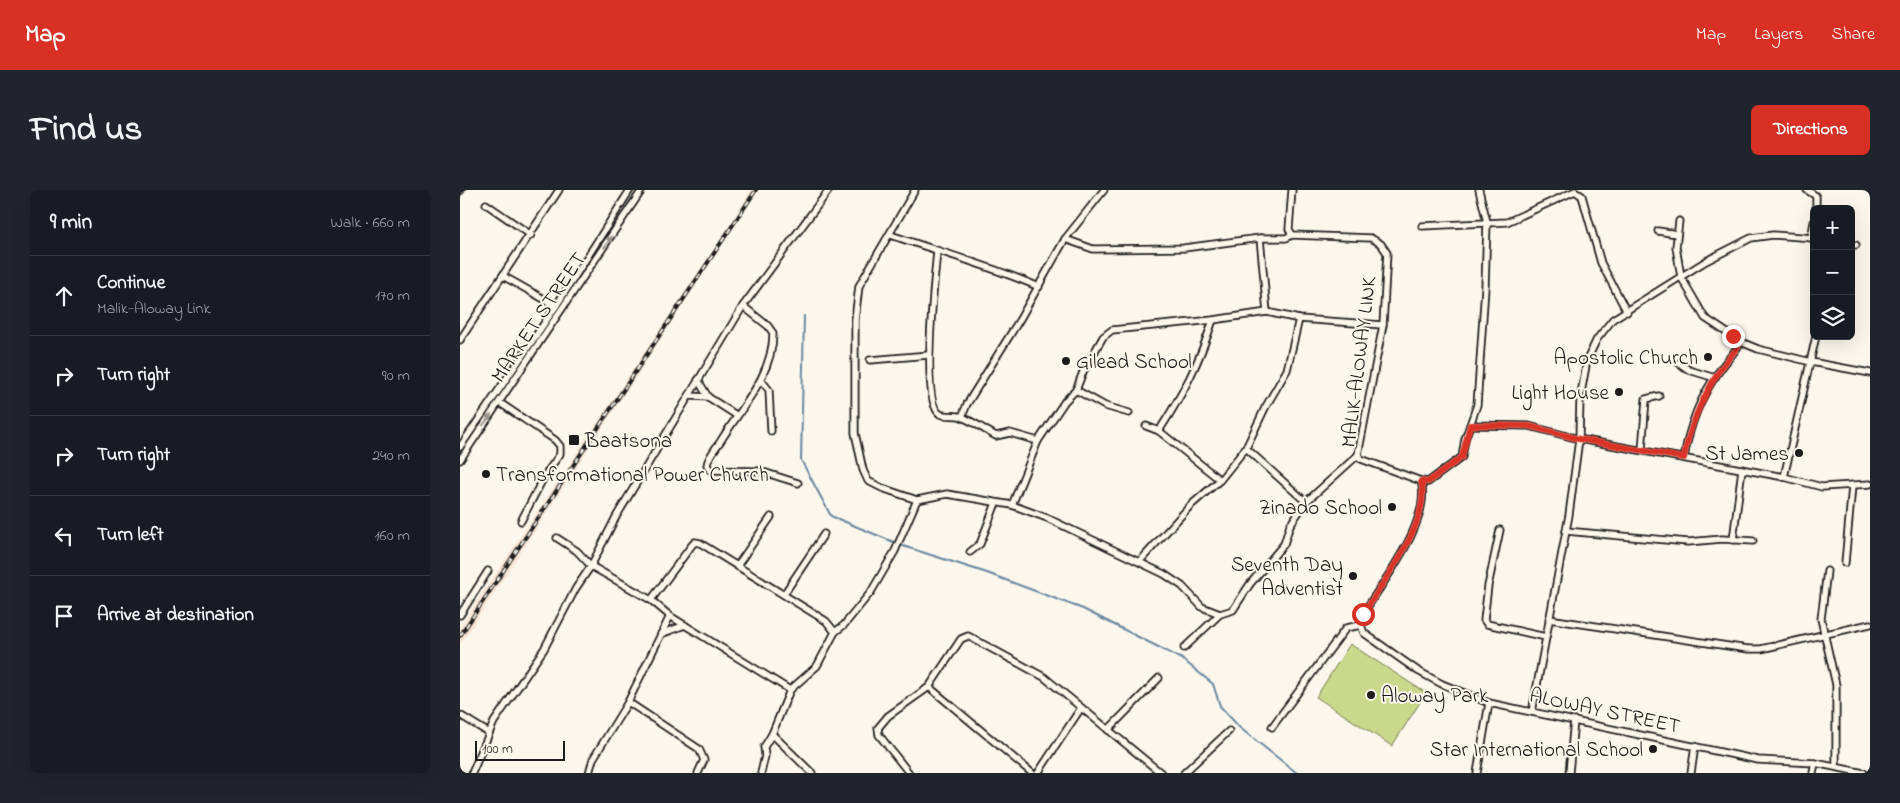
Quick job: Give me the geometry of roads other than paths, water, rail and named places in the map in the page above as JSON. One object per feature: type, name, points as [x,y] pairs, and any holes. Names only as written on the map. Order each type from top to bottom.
[{"type":"street","points":[[460,340],[559,190]]},
{"type":"street","name":"MARKET STREET","points":[[460,447],[556,306],[630,190]]},
{"type":"street","name":"MARKET STREET","points":[[460,460],[642,190]]},
{"type":"street","points":[[472,773],[489,733],[513,691],[544,649],[576,588],[591,566],[616,517],[743,306],[829,190]]},
{"type":"street","points":[[915,190],[891,235],[872,262],[860,286],[855,320],[855,433],[863,470],[868,481],[917,500],[947,494],[1012,504],[1140,561],[1182,586],[1202,607],[1214,614],[1220,614],[1233,610],[1250,584],[1284,544],[1290,525],[1306,502],[1358,454]]},
{"type":"street","points":[[962,417],[967,404],[1065,239],[1104,190]]},
{"type":"street","points":[[1292,190],[1289,229],[1292,235]]},
{"type":"street","points":[[1272,727],[1346,628],[1361,625],[1363,614],[1412,532],[1422,501],[1423,490],[1421,481],[1428,482],[1462,457],[1477,405],[1485,288],[1487,222],[1479,190]]},
{"type":"street","points":[[1806,190],[1816,196],[1816,205]]},
{"type":"street","points":[[1422,226],[1507,222],[1529,213],[1570,191],[1579,192],[1582,196],[1601,264],[1627,312]]},
{"type":"street","points":[[486,204],[531,234]]},
{"type":"street","points":[[1679,221],[1676,247],[1681,278],[1705,318],[1741,342],[1758,349],[1811,362],[1870,373]]},
{"type":"street","points":[[1658,231],[1677,234]]},
{"type":"street","points":[[891,235],[1002,271],[1038,287]]},
{"type":"street","name":"MALIK-ALOWAY LINK","points":[[1065,239],[1093,249],[1184,248],[1260,238],[1286,238],[1292,235],[1371,238],[1381,244],[1387,252],[1383,325],[1358,454],[1361,458],[1421,481]]},
{"type":"street","points":[[1532,712],[1566,531],[1579,439],[1580,399],[1587,360],[1597,339],[1613,319],[1751,238],[1773,235],[1810,238]]},
{"type":"street","points":[[1260,238],[1267,312]]},
{"type":"street","points":[[937,251],[929,355],[934,408],[940,414],[962,417],[996,436],[1010,433],[1038,441]]},
{"type":"street","points":[[503,276],[556,306]]},
{"type":"street","points":[[743,306],[768,326],[773,333],[770,354],[762,380],[736,415],[707,461],[708,468],[710,470],[760,471],[798,483]]},
{"type":"street","points":[[1012,504],[1038,441],[1065,401],[1076,390],[1083,372],[1103,337],[1112,330],[1213,320],[1267,312],[1299,319],[1383,325]]},
{"type":"street","points":[[1140,561],[1190,506],[1220,480],[1246,448],[1265,408],[1288,370],[1299,319]]},
{"type":"street","points":[[1159,431],[1187,387],[1213,320]]},
{"type":"street","points":[[1784,477],[1815,340]]},
{"type":"street","points":[[1684,458],[1688,432],[1715,378],[1741,342]]},
{"type":"street","points":[[870,360],[929,355]]},
{"type":"street","points":[[1679,363],[1689,370],[1715,378]]},
{"type":"street","points":[[698,380],[708,397],[736,415]]},
{"type":"street","points":[[762,380],[769,390],[772,431]]},
{"type":"street","points":[[1076,390],[1105,406],[1129,413]]},
{"type":"street","points":[[688,396],[708,397]]},
{"type":"street","points":[[1642,450],[1646,399],[1659,396]]},
{"type":"street","points":[[500,402],[555,440],[560,446],[560,454],[544,475],[520,521]]},
{"type":"street","points":[[1470,425],[1529,426],[1579,439],[1784,477],[1822,487],[1870,484]]},
{"type":"street","points":[[1146,426],[1159,431],[1220,480]]},
{"type":"street","points":[[1246,448],[1306,502]]},
{"type":"street","points":[[1733,540],[1742,469]]},
{"type":"street","points":[[1845,563],[1852,486]]},
{"type":"street","points":[[761,773],[765,756],[764,747],[772,734],[790,690],[816,666],[835,632],[844,625],[865,601],[896,550],[917,500]]},
{"type":"street","points":[[970,552],[980,544],[996,503]]},
{"type":"street","points":[[737,566],[771,517]]},
{"type":"street","points":[[1500,530],[1488,586],[1484,620],[1487,624],[1546,637]]},
{"type":"street","points":[[1566,531],[1688,542],[1753,541]]},
{"type":"street","points":[[784,594],[824,534]]},
{"type":"street","points":[[557,538],[577,551],[591,566],[651,600],[670,616],[790,690]]},
{"type":"street","points":[[651,600],[695,542],[826,621],[835,632]]},
{"type":"street","points":[[460,615],[488,571]]},
{"type":"street","points":[[1827,571],[1821,619],[1836,685],[1836,767]]},
{"type":"street","points":[[1184,648],[1220,614]]},
{"type":"street","points":[[589,773],[593,759],[628,702],[670,616]]},
{"type":"street","points":[[1549,619],[1748,649],[1761,649],[1870,624]]},
{"type":"street","points":[[661,634],[685,625]]},
{"type":"street","name":"ALOWAY STREET","points":[[1361,625],[1364,633],[1418,671],[1442,684],[1489,703],[1758,760],[1815,763],[1864,773]]},
{"type":"street","points":[[909,773],[879,735],[878,728],[888,716],[930,687],[961,639],[968,636],[1044,677],[1161,773]]},
{"type":"street","points":[[1108,730],[1159,678]]},
{"type":"street","points":[[930,687],[1032,773]]},
{"type":"street","points":[[628,702],[698,749],[704,760],[698,773]]},
{"type":"street","points":[[1477,773],[1489,703]]},
{"type":"street","points":[[1038,773],[1081,708]]},
{"type":"street","points":[[460,715],[489,733]]},
{"type":"street","points":[[1569,773],[1574,720]]},
{"type":"street","points":[[1184,773],[1230,731]]},
{"type":"street","points":[[772,734],[812,773]]},
{"type":"street","points":[[1691,773],[1695,746]]},
{"type":"street","points":[[1813,773],[1815,763]]},
{"type":"waterway","points":[[804,316],[801,460],[831,516],[896,543]]},
{"type":"waterway","points":[[900,545],[987,573],[1083,609],[1182,659],[1213,684],[1220,706],[1240,728],[1297,773]]},
{"type":"railway","points":[[460,636],[756,190]]},
{"type":"place","name":"Apostolic Church","points":[[1708,357]]},
{"type":"place","name":"Gilead School","points":[[1066,361]]},
{"type":"place","name":"Light House","points":[[1619,392]]},
{"type":"place","name":"Baatsona","points":[[574,440]]},
{"type":"place","name":"St James","points":[[1799,453]]},
{"type":"place","name":"Transformational Power Church","points":[[486,474]]},
{"type":"place","name":"Zinado School","points":[[1392,507]]},
{"type":"place","name":"Seventh Day Adventist","points":[[1353,576]]},
{"type":"place","name":"Aloway Park","points":[[1371,695]]},
{"type":"place","name":"Star International School","points":[[1653,749]]}]
